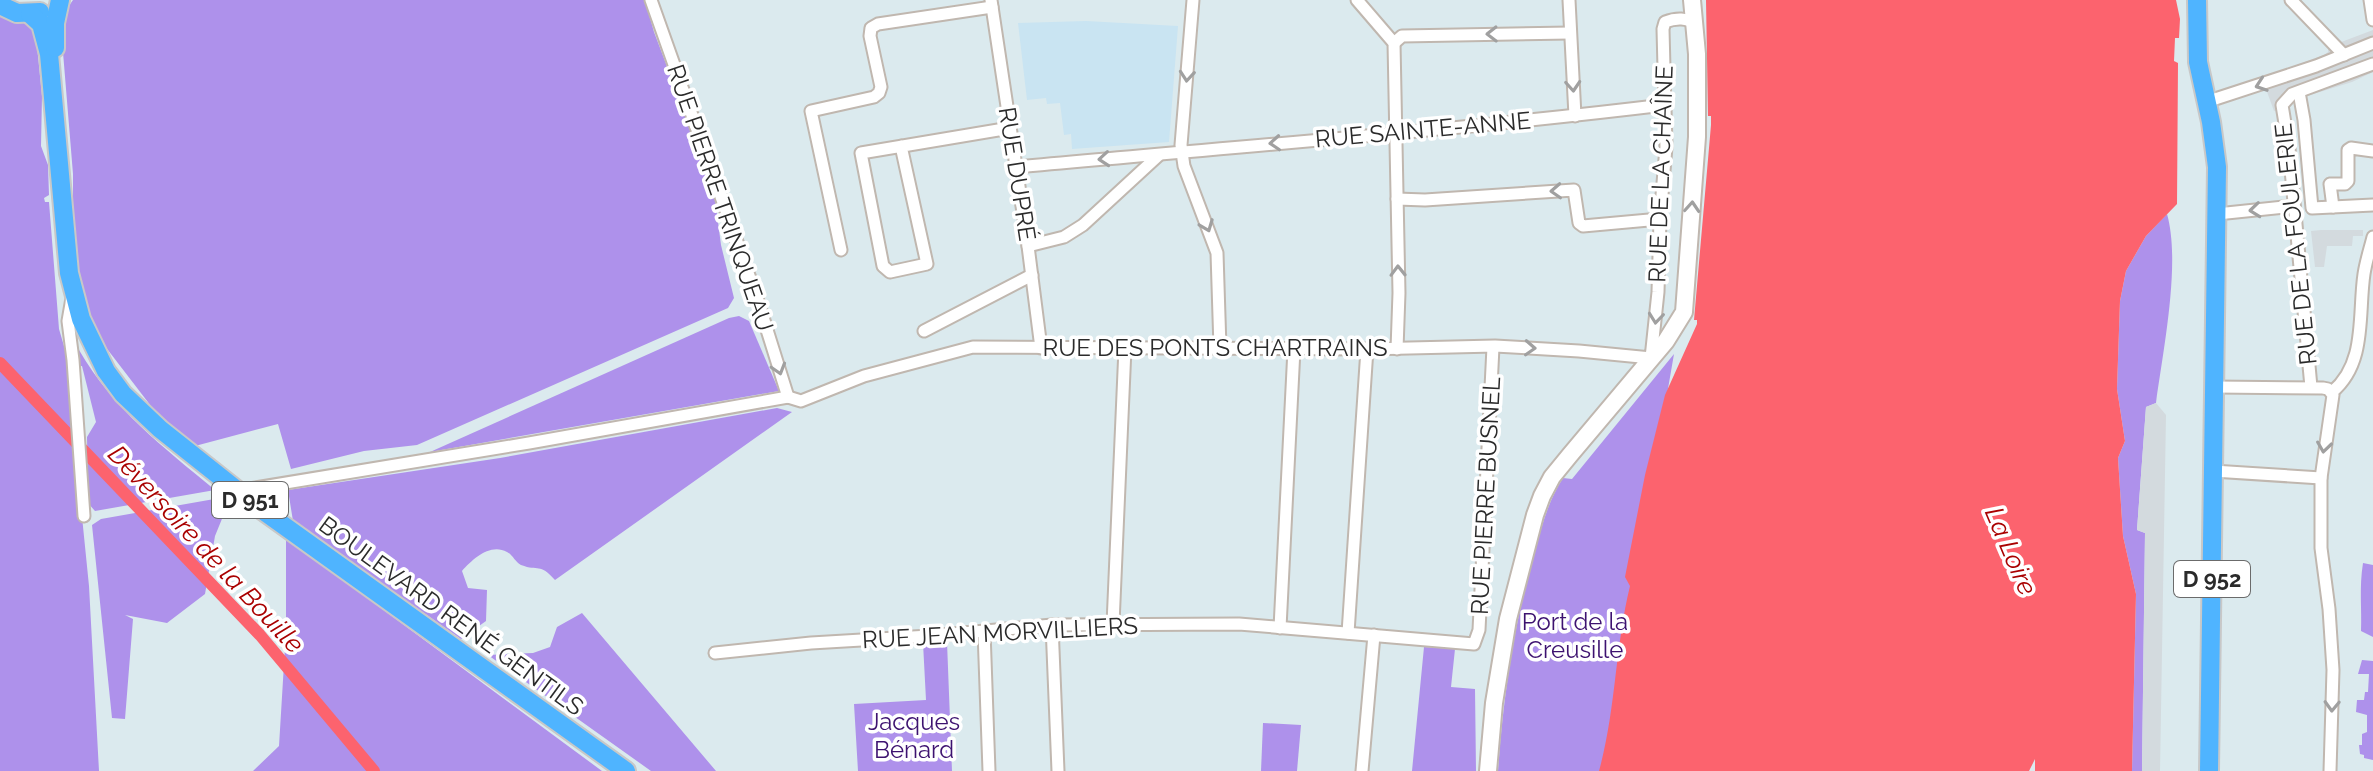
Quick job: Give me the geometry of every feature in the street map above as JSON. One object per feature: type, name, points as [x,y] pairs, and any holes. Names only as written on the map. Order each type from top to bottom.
[{"type":"main road","points":[[0,5],[17,13],[30,14],[43,11],[60,0]]},
{"type":"main road","name":"BOULEVARD RENÉ GENTILS","points":[[54,90],[55,23],[60,0]]},
{"type":"main road","points":[[1488,771],[1494,703],[1508,619],[1542,496],[1552,477],[1675,329],[1684,312],[1697,137],[1696,25],[1692,0]]},
{"type":"main road","name":"D 952","points":[[2197,0],[2198,62],[2215,147],[2217,214],[2209,771]]},
{"type":"main road","name":"BOULEVARD RENÉ GENTILS","points":[[30,14],[41,24],[46,36],[73,293],[93,347],[123,394],[160,429],[237,491],[626,771]]},
{"type":"street","name":"RUE PIERRE TRINQUEAU","points":[[651,0],[752,284],[788,397]]},
{"type":"street","points":[[1193,0],[1182,152],[1184,166],[1217,253],[1220,348]]},
{"type":"street","points":[[1357,0],[1394,43],[1399,293],[1397,349]]},
{"type":"street","points":[[1569,0],[1575,116]]},
{"type":"street","points":[[2291,0],[2344,55]]},
{"type":"street","points":[[2370,0],[2373,20]]},
{"type":"street","points":[[841,250],[811,111],[874,97],[879,93],[881,87],[871,28],[878,24],[991,4]]},
{"type":"street","name":"RUE DUPRÉ","points":[[991,4],[1041,348]]},
{"type":"street","name":"RUE DE LA CHAÎNE","points":[[1651,358],[1666,147],[1663,29],[1665,22],[1672,19],[1687,20],[1696,25]]},
{"type":"street","points":[[1394,43],[1402,36],[1570,33]]},
{"type":"street","points":[[2206,102],[2373,43]]},
{"type":"street","points":[[2373,64],[2299,92],[2312,208],[2373,205]]},
{"type":"street","name":"RUE DE LA FOULERIE","points":[[2299,92],[2284,101],[2281,111],[2289,148],[2311,387]]},
{"type":"street","name":"RUE SAINTE-ANNE","points":[[1016,167],[1397,134],[1664,105]]},
{"type":"street","points":[[901,146],[927,264],[890,272],[883,266],[861,153],[901,146],[1010,128]]},
{"type":"street","points":[[2333,207],[2330,184],[2345,184],[2348,181],[2348,150],[2373,151]]},
{"type":"street","points":[[1028,246],[1064,237],[1083,225],[1160,154]]},
{"type":"street","points":[[1397,199],[1453,199],[1574,190],[1579,223],[1583,226],[1660,219]]},
{"type":"street","points":[[2217,214],[2294,206]]},
{"type":"street","points":[[2332,392],[2344,380],[2358,347],[2364,276],[2373,237]]},
{"type":"street","points":[[924,331],[1032,275]]},
{"type":"street","points":[[73,293],[68,321],[84,516]]},
{"type":"street","name":"RUE DES PONTS CHARTRAINS","points":[[237,491],[788,397],[801,401],[864,376],[973,347],[1493,347],[1651,358]]},
{"type":"street","name":"RUE PIERRE BUSNEL","points":[[1476,643],[1493,347]]},
{"type":"street","points":[[1113,624],[1125,348]]},
{"type":"street","points":[[1280,628],[1294,349]]},
{"type":"street","points":[[1348,633],[1367,349]]},
{"type":"street","points":[[2215,387],[2311,387],[2328,389],[2334,398],[2321,478],[2321,548],[2333,670],[2330,771]]},
{"type":"street","points":[[2213,471],[2321,478]]},
{"type":"street","name":"RUE JEAN MORVILLIERS","points":[[715,653],[1052,625],[1113,624],[1239,624],[1470,645],[1476,643]]},
{"type":"street","points":[[1052,625],[1058,771]]},
{"type":"street","points":[[984,631],[989,771]]},
{"type":"street","points":[[1362,771],[1374,635]]},
{"type":"shaded area","points":[[1086,21],[1178,26],[1169,142],[1072,149],[1071,134],[1064,135],[1060,103],[1047,104],[1046,98],[1027,100],[1018,23]]},
{"type":"shaded area","points":[[2373,30],[2373,72],[2352,82],[2294,100],[2274,111],[2262,78],[2324,55],[2328,47]]},
{"type":"shaded area","points":[[2363,230],[2363,236],[2353,236],[2352,246],[2327,246],[2324,267],[2315,267],[2311,231]]},
{"type":"shaded area","points":[[2156,403],[2166,415],[2160,771],[2142,771],[2145,533],[2137,530],[2146,407]]},
{"type":"green space","points":[[73,0],[645,0],[654,32],[714,191],[721,245],[734,298],[728,308],[417,445],[364,451],[291,469],[278,424],[195,446],[154,410],[101,341],[87,317],[73,247],[73,174],[61,28],[64,13]]},
{"type":"green space","points":[[0,14],[31,27],[36,36],[42,96],[41,146],[48,165],[49,195],[44,198],[45,202],[49,202],[59,329],[66,353],[79,355],[79,350],[123,409],[215,490],[95,511],[88,503],[87,437],[96,422],[82,366],[67,368],[89,586],[99,771],[0,771]]},
{"type":"green space","points":[[2167,214],[2171,234],[2172,282],[2156,403],[2146,407],[2137,530],[2145,533],[2142,771],[2132,771],[2136,594],[2123,536],[2118,458],[2125,441],[2117,389],[2120,301],[2126,271],[2146,236]]},
{"type":"green space","points":[[739,316],[749,321],[779,391],[430,452],[729,318]]},
{"type":"green space","name":"Port de la Creusille","points":[[1674,354],[1602,771],[1498,771],[1515,634],[1549,505],[1563,478],[1572,479]]},
{"type":"green space","points":[[777,408],[792,412],[555,580],[542,569],[521,565],[501,550],[494,549],[477,557],[462,571],[468,588],[487,590],[486,621],[461,639],[293,521],[288,490],[500,458]]},
{"type":"green space","points":[[220,498],[228,504],[215,536],[205,594],[167,623],[125,615],[133,619],[125,719],[112,718],[92,525],[101,519]]},
{"type":"green space","points":[[286,538],[602,771],[253,771],[279,746],[286,631]]},
{"type":"green space","points":[[2363,563],[2373,565],[2373,637],[2361,631]]},
{"type":"green space","points":[[582,613],[716,771],[651,771],[488,655],[533,653],[550,647],[557,627]]},
{"type":"green space","name":"Jacques Bénard","points":[[947,642],[952,771],[858,771],[854,704],[926,700],[923,643]]},
{"type":"green space","points":[[1424,647],[1455,649],[1451,687],[1475,689],[1476,771],[1412,771]]},
{"type":"green space","points":[[2362,660],[2373,661],[2373,760],[2360,754],[2359,745],[2362,745],[2362,734],[2367,732],[2367,715],[2356,712],[2357,700],[2364,700],[2365,692],[2368,692],[2369,674],[2358,674]]},
{"type":"green space","points":[[1263,723],[1301,725],[1297,771],[1261,771]]},
{"type":"water","name":"La Loire","points":[[1706,0],[2176,0],[2180,19],[2174,61],[2178,63],[2177,204],[2146,236],[2126,271],[2120,301],[2117,389],[2125,441],[2118,458],[2123,536],[2136,594],[2132,771],[2035,771],[2035,759],[2029,771],[1599,771],[1630,586],[1625,577],[1645,475],[1665,395],[1697,324],[1694,320],[1711,125],[1711,116],[1708,116]]},
{"type":"waterway","name":"Déversoire de la Bouille","points":[[0,363],[260,635],[374,771]]}]
